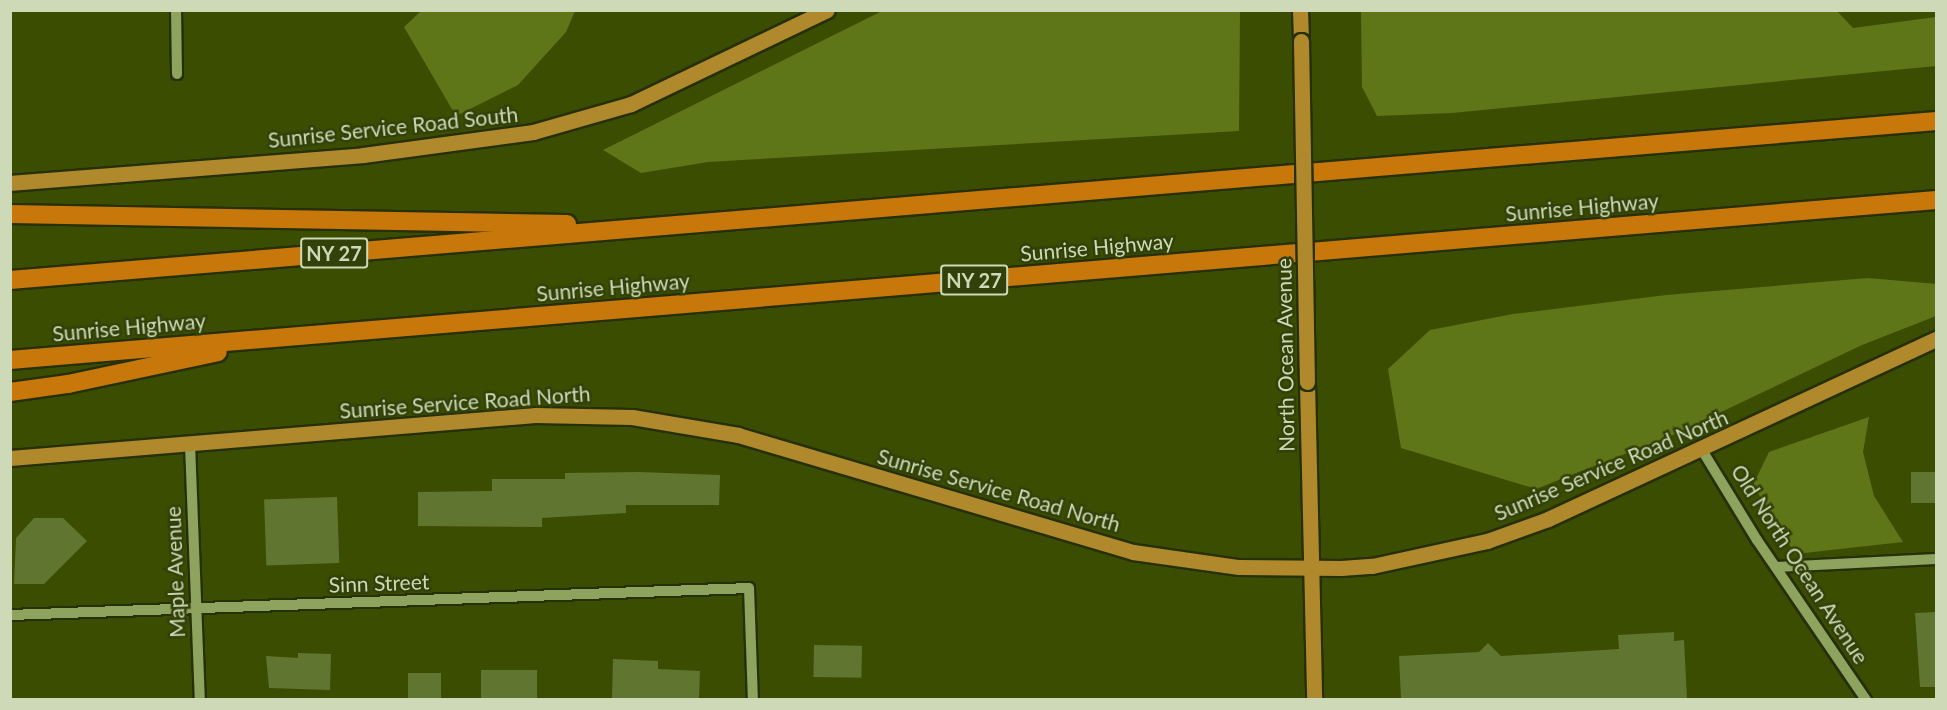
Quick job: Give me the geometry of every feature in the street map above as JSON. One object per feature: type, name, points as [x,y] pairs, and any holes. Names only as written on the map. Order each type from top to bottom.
[{"type":"highway","name":"NY 27","points":[[10,280],[1936,121]]},
{"type":"highway","name":"Sunrise Highway","points":[[10,360],[1936,200]]},
{"type":"highway","points":[[10,214],[658,226]]},
{"type":"highway","points":[[10,392],[68,384],[289,337]]},
{"type":"main road","name":"Sunrise Service Road South","points":[[10,183],[363,155],[533,132],[631,104],[827,10]]},
{"type":"main road","name":"North Ocean Avenue","points":[[1300,10],[1314,699]]},
{"type":"main road","name":"Sunrise Service Road North","points":[[10,458],[535,415],[632,417],[738,435],[1133,552],[1239,567],[1310,569],[1372,566],[1487,541],[1548,519],[1702,450],[1936,339]]},
{"type":"street","points":[[176,10],[177,74]]},
{"type":"street","name":"Maple Avenue","points":[[190,444],[200,699]]},
{"type":"street","name":"Old North Ocean Avenue","points":[[1702,450],[1776,567],[1866,699]]},
{"type":"street","points":[[1776,567],[1936,559]]},
{"type":"street","name":"Sinn Street","points":[[10,615],[749,588],[753,699]]},
{"type":"green space","points":[[884,10],[1240,11],[1239,131],[708,162],[641,173],[603,150]]},
{"type":"green space","points":[[1836,10],[1853,28],[1936,17],[1936,66],[1452,113],[1377,116],[1362,87],[1361,11]]},
{"type":"green space","points":[[421,11],[575,11],[566,32],[518,85],[456,116],[404,27]]},
{"type":"green space","points":[[1868,278],[1936,284],[1936,316],[1862,345],[1675,434],[1536,489],[1401,448],[1388,369],[1430,330],[1513,314],[1666,295]]},
{"type":"green space","points":[[1869,417],[1863,452],[1874,496],[1903,542],[1795,554],[1753,485],[1769,452]]},
{"type":"building","points":[[639,472],[720,475],[719,505],[626,505],[626,513],[542,518],[542,527],[418,526],[418,492],[492,491],[492,479],[565,479],[565,473]]},
{"type":"building","points":[[1911,472],[1936,472],[1936,503],[1911,503]]},
{"type":"building","points":[[337,497],[339,563],[266,566],[264,500]]},
{"type":"building","points":[[34,518],[63,518],[87,541],[44,584],[14,584],[16,538]]},
{"type":"building","points":[[1936,612],[1936,687],[1920,687],[1915,613]]},
{"type":"building","points":[[1674,632],[1674,641],[1684,640],[1687,699],[1401,699],[1399,656],[1479,652],[1488,643],[1501,656],[1619,649],[1618,635]]},
{"type":"building","points":[[814,645],[862,646],[861,678],[813,677]]},
{"type":"building","points":[[298,653],[331,654],[330,690],[269,688],[266,656],[298,658]]},
{"type":"building","points":[[613,659],[658,661],[658,669],[700,671],[699,699],[612,698]]},
{"type":"building","points":[[481,670],[537,670],[537,699],[481,699]]},
{"type":"building","points":[[408,673],[441,673],[441,699],[408,699]]}]
